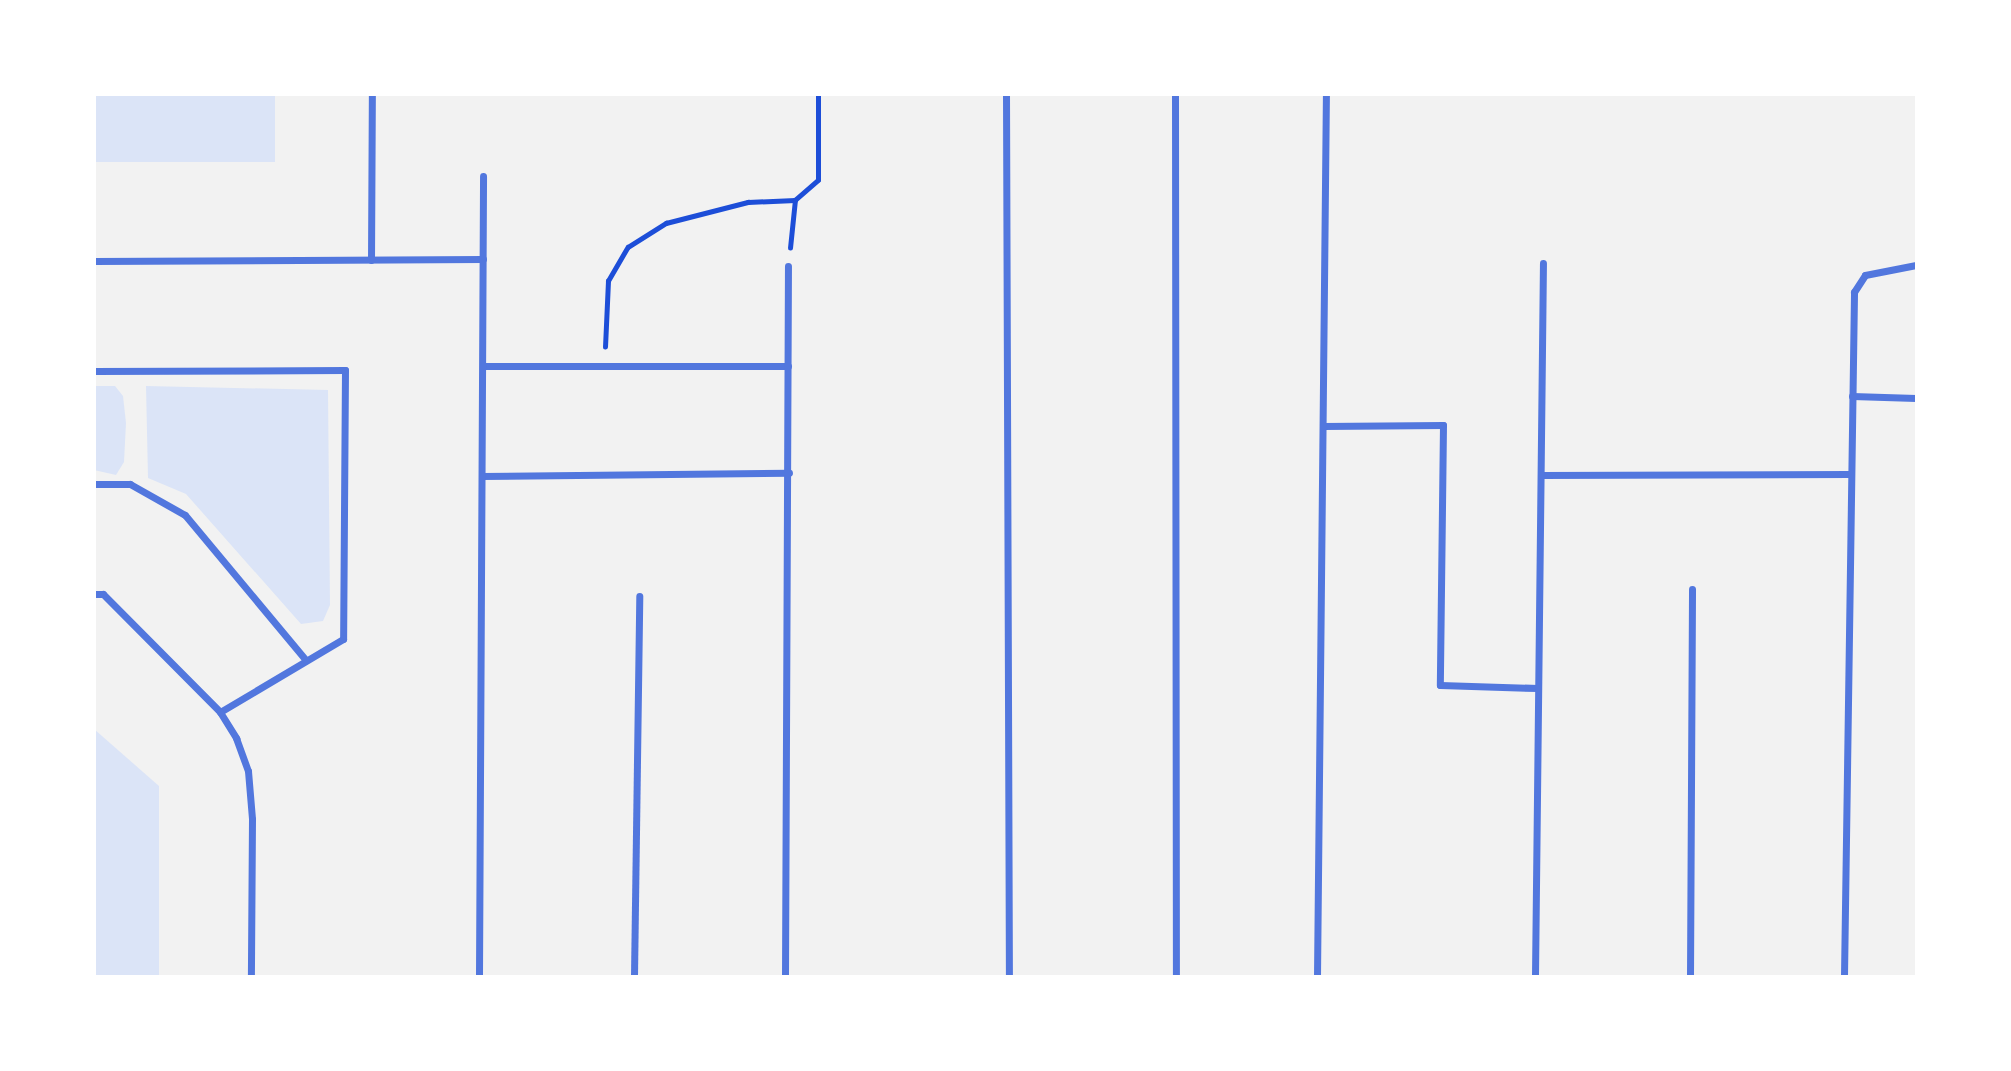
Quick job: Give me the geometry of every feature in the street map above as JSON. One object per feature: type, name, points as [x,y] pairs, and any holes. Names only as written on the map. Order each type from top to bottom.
[{"type":"street","points":[[371,260],[372,94]]},
{"type":"street","points":[[1006,94],[1009,976]]},
{"type":"street","points":[[1175,94],[1176,976]]},
{"type":"street","points":[[1317,976],[1326,94]]},
{"type":"street","points":[[479,976],[483,176]]},
{"type":"street","points":[[94,261],[484,259]]},
{"type":"street","points":[[1535,976],[1543,263]]},
{"type":"street","points":[[1844,976],[1849,474],[1854,292],[1865,275],[1916,265]]},
{"type":"street","points":[[785,976],[788,266]]},
{"type":"street","points":[[483,366],[788,366]]},
{"type":"street","points":[[94,371],[345,370],[343,639],[220,712]]},
{"type":"street","points":[[1852,396],[1916,398]]},
{"type":"street","points":[[1323,426],[1443,425],[1440,685],[1538,688]]},
{"type":"street","points":[[482,476],[789,473]]},
{"type":"street","points":[[1541,475],[1849,474]]},
{"type":"street","points":[[94,485],[130,485],[185,515],[306,660]]},
{"type":"street","points":[[1690,976],[1692,589]]},
{"type":"street","points":[[94,594],[103,594],[220,712],[236,738],[248,771],[252,819],[251,976]]},
{"type":"street","points":[[634,976],[639,596]]},
{"type":"path","points":[[605,366],[608,281],[628,247],[666,223],[748,202],[795,200],[818,180],[818,94]]},
{"type":"path","points":[[788,266],[795,200]]},
{"type":"shaded area","points":[[95,94],[275,94],[275,162],[95,162]]},
{"type":"shaded area","points":[[95,386],[115,386],[123,396],[126,423],[124,462],[116,475],[94,470]]},
{"type":"shaded area","points":[[146,386],[328,390],[330,605],[323,621],[301,624],[186,494],[148,478]]},
{"type":"shaded area","points":[[94,729],[159,786],[159,976],[95,976]]}]
